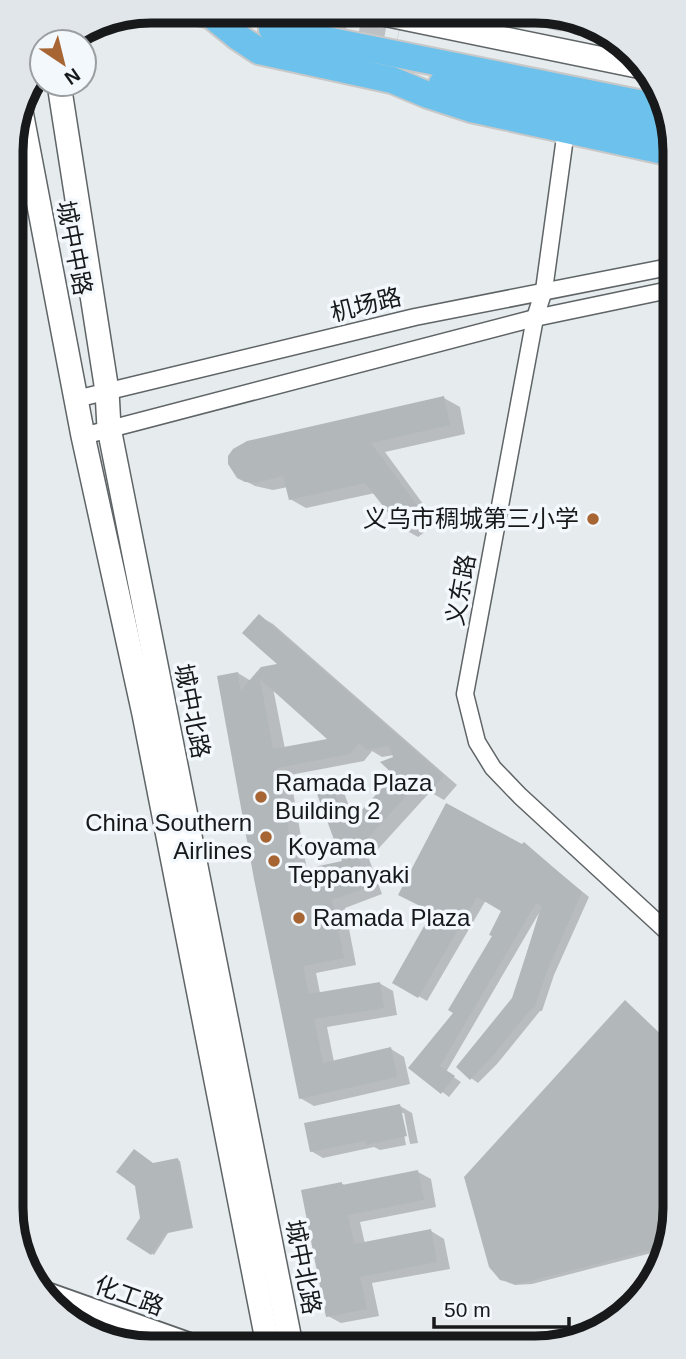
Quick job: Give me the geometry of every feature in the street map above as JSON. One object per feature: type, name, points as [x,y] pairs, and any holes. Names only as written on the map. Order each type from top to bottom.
[{"type":"highway","points":[[221,23],[259,51],[391,80],[471,109],[663,151]]},
{"type":"highway","points":[[272,29],[654,105]]},
{"type":"highway","points":[[391,80],[431,81],[641,127],[661,127]]},
{"type":"main road","points":[[428,23],[629,64]]},
{"type":"main road","name":"城中北路","points":[[61,98],[107,391],[109,428],[289,1336]]},
{"type":"main road","name":"城中中路","points":[[25,130],[76,399]]},
{"type":"main road","name":"城中北路","points":[[76,399],[144,714],[266,1336]]},
{"type":"street","name":"义东路","points":[[566,130],[544,290],[535,318],[465,694],[477,742],[493,768],[663,928]]},
{"type":"street","name":"机场路","points":[[76,399],[415,317],[663,268]]},
{"type":"street","points":[[82,436],[535,318],[663,291]]},
{"type":"street","name":"化工路","points":[[58,1296],[170,1336]]},
{"type":"building","points":[[444,396],[450,425],[371,443],[423,513],[401,529],[365,483],[289,500],[283,476],[256,483],[245,482],[237,478],[228,464],[228,456],[233,449],[247,441]]},
{"type":"building","points":[[259,614],[444,776],[429,793],[418,783],[356,851],[369,887],[332,900],[344,958],[303,966],[309,994],[380,982],[384,1008],[314,1019],[323,1063],[391,1047],[397,1077],[299,1099],[254,879],[217,676],[238,672],[241,690],[261,667],[277,664],[242,633]],"holes":[[[260,679],[327,739],[273,749]],[[359,743],[367,750],[389,746],[393,757],[380,762],[394,775],[347,826],[330,780],[314,786],[342,861],[296,871],[277,768],[350,754]]]},
{"type":"building","points":[[446,803],[522,844],[524,842],[582,892],[547,971],[534,1009],[532,1008],[470,1080],[456,1067],[512,998],[542,906],[536,903],[440,1066],[455,1076],[441,1094],[408,1068],[453,1013],[448,1010],[492,936],[489,935],[501,911],[477,897],[418,998],[392,983],[432,912],[398,895]]},
{"type":"building","points":[[625,1000],[663,1036],[663,1217],[656,1248],[526,1282],[516,1284],[500,1280],[489,1267],[464,1177]]},
{"type":"building","points":[[400,1104],[407,1136],[366,1145],[365,1141],[310,1152],[304,1123]]},
{"type":"building","points":[[134,1149],[153,1163],[178,1158],[192,1227],[166,1233],[151,1255],[126,1239],[140,1218],[135,1186],[116,1172]]},
{"type":"building","points":[[418,1170],[424,1200],[348,1215],[354,1244],[431,1229],[437,1262],[360,1277],[367,1309],[326,1317],[301,1190]]},
{"type":"tunnel","points":[[242,23],[272,29]]},
{"type":"tunnel","points":[[379,23],[400,27]]},
{"type":"place","name":"义乌市稠城第三小学","points":[[593,519]]},
{"type":"place","name":"Ramada Plaza Building 2","points":[[261,797]]},
{"type":"place","name":"China Southern Airlines","points":[[266,837]]},
{"type":"place","name":"Koyama Teppanyaki","points":[[274,861]]},
{"type":"place","name":"Ramada Plaza","points":[[299,918]]}]
